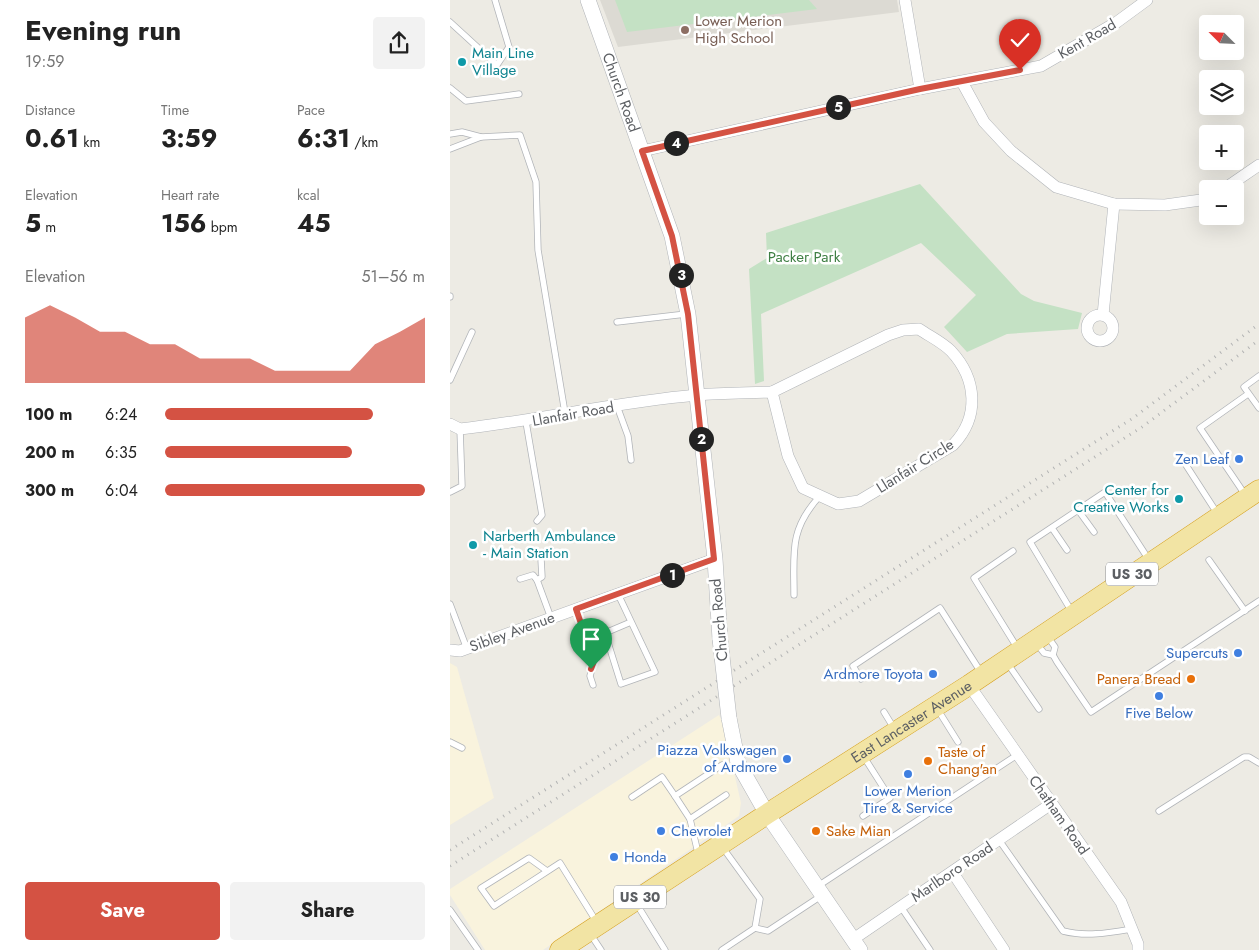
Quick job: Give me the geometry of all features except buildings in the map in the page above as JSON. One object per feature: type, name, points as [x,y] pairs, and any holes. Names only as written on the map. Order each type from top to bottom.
[{"type":"highway","name":"East Lancaster Avenue","points":[[560,950],[720,844],[976,680],[1253,494]]},
{"type":"street","name":"Church Road","points":[[588,0],[672,236],[688,314],[714,559],[720,639],[729,718],[738,763],[767,814],[856,945]]},
{"type":"street","points":[[905,0],[920,89]]},
{"type":"street","name":"Kent Road","points":[[642,151],[920,89],[1041,66],[1117,22],[1147,0]]},
{"type":"street","points":[[962,82],[984,122],[1011,150],[1056,186],[1114,204],[1166,205],[1199,200]]},
{"type":"street","points":[[1237,180],[1259,165]]},
{"type":"street","points":[[1103,316],[1114,204]]},
{"type":"street","name":"Llanfair Circle","points":[[696,395],[772,392],[888,334],[903,330],[919,329],[950,351],[961,364],[971,386],[973,410],[960,437],[953,445],[859,501],[838,504],[803,488],[788,456],[772,392]]},
{"type":"street","name":"Llanfair Road","points":[[453,429],[526,422],[565,413],[696,395]]},
{"type":"street","name":"Sibley Avenue","points":[[450,650],[460,651],[466,649],[714,559]]},
{"type":"street","name":"Chatham Road","points":[[976,680],[1017,755],[1121,902],[1138,950]]},
{"type":"street","name":"Marlboro Road","points":[[856,945],[901,907],[1051,804]]},
{"type":"street","points":[[953,873],[1004,950]]},
{"type":"lane","points":[[450,22],[497,65],[509,47],[495,0]]},
{"type":"lane","points":[[450,88],[466,101],[518,94]]},
{"type":"lane","points":[[450,134],[462,132],[482,137],[520,135],[536,182],[538,250],[565,413]]},
{"type":"lane","points":[[450,149],[482,137]]},
{"type":"lane","points":[[617,322],[688,314]]},
{"type":"lane","points":[[450,380],[472,332]]},
{"type":"lane","points":[[1259,376],[1244,387],[1259,408]]},
{"type":"lane","points":[[1248,394],[1200,428],[1253,494]]},
{"type":"lane","points":[[617,406],[628,436],[631,460]]},
{"type":"lane","points":[[526,422],[542,515],[537,521]]},
{"type":"lane","points":[[450,492],[462,486],[453,429]]},
{"type":"lane","points":[[1184,462],[1219,516]]},
{"type":"lane","points":[[1073,614],[1030,542],[1106,492],[1150,562]]},
{"type":"lane","points":[[794,595],[795,534],[810,507],[819,496]]},
{"type":"lane","points":[[1078,510],[1094,532]]},
{"type":"lane","points":[[1052,528],[1068,550]]},
{"type":"lane","points":[[1013,552],[974,578],[1026,646],[1039,708]]},
{"type":"lane","points":[[537,580],[542,577],[541,558]]},
{"type":"lane","points":[[1210,560],[1245,610]]},
{"type":"lane","points":[[520,579],[533,576],[537,580],[551,618]]},
{"type":"lane","points":[[618,594],[655,672],[621,684],[605,633],[631,622]]},
{"type":"lane","points":[[1026,646],[1052,655],[1091,712],[1259,601]]},
{"type":"lane","points":[[450,604],[466,649]]},
{"type":"lane","points":[[861,679],[853,666],[940,608],[976,680]]},
{"type":"lane","points":[[576,609],[594,661],[590,676],[593,685]]},
{"type":"lane","points":[[1026,646],[1055,647],[1052,655]]},
{"type":"lane","points":[[935,706],[958,742]]},
{"type":"lane","points":[[884,712],[896,732]]},
{"type":"lane","points":[[450,742],[462,748]]},
{"type":"lane","points":[[861,754],[890,798],[863,816]]},
{"type":"lane","points":[[755,928],[768,932],[819,891],[1017,755]]},
{"type":"lane","points":[[1159,811],[1244,757],[1249,757],[1259,763]]},
{"type":"lane","points":[[675,796],[722,765]]},
{"type":"lane","points":[[632,798],[662,777],[690,819],[700,858]]},
{"type":"lane","points":[[690,819],[726,796]]},
{"type":"lane","points":[[999,840],[1063,930],[1087,935],[1132,929]]},
{"type":"lane","points":[[720,844],[760,899],[755,928],[722,950]]},
{"type":"lane","points":[[548,871],[529,858],[481,888],[494,906],[548,871],[560,863],[594,928],[601,950]]},
{"type":"lane","points":[[635,901],[665,950]]},
{"type":"lane","points":[[901,907],[930,950]]},
{"type":"lane","points":[[450,910],[478,950]]},
{"type":"shaded area","name":"Lower Merion High School","points":[[600,0],[897,0],[899,12],[618,47]]},
{"type":"shaded area","points":[[450,663],[457,667],[494,798],[450,825]]},
{"type":"shaded area","points":[[719,715],[723,724],[741,803],[739,816],[543,950],[485,950],[450,895],[450,889]]},
{"type":"green space","points":[[615,0],[809,0],[817,9],[627,32]]},
{"type":"green space","name":"Packer Park","points":[[920,184],[1021,294],[1034,301],[1082,313],[1078,329],[1007,334],[967,352],[944,327],[976,295],[921,243],[761,314],[764,381],[755,384],[749,269],[767,258],[766,233]]},
{"type":"railway","points":[[450,850],[1133,418],[1259,324]]},
{"type":"railway","points":[[450,866],[1142,427],[1259,340]]},
{"type":"place","name":"Lower Merion High School","points":[[685,30]]},
{"type":"place","name":"Main Line Village","points":[[462,62]]},
{"type":"place","name":"Zen Leaf","points":[[1239,459]]},
{"type":"place","name":"Center for Creative Works","points":[[1179,499]]},
{"type":"place","name":"Narberth Ambulance - Main Station","points":[[473,545]]},
{"type":"place","name":"Supercuts","points":[[1238,653]]},
{"type":"place","name":"Ardmore Toyota","points":[[933,674]]},
{"type":"place","name":"Panera Bread","points":[[1191,679]]},
{"type":"place","name":"Five Below","points":[[1159,696]]},
{"type":"place","name":"Piazza Volkswagen of Ardmore","points":[[787,759]]},
{"type":"place","name":"Taste of Chang'an","points":[[928,761]]},
{"type":"place","name":"Lower Merion Tire & Service","points":[[908,774]]},
{"type":"place","name":"Chevrolet","points":[[661,831]]},
{"type":"place","name":"Sake Mian","points":[[816,831]]},
{"type":"place","name":"Honda","points":[[614,857]]},
{"type":"route","points":[[591,669],[594,661],[576,609],[714,559],[688,314],[672,236],[642,151],[920,89],[1020,70]]}]
